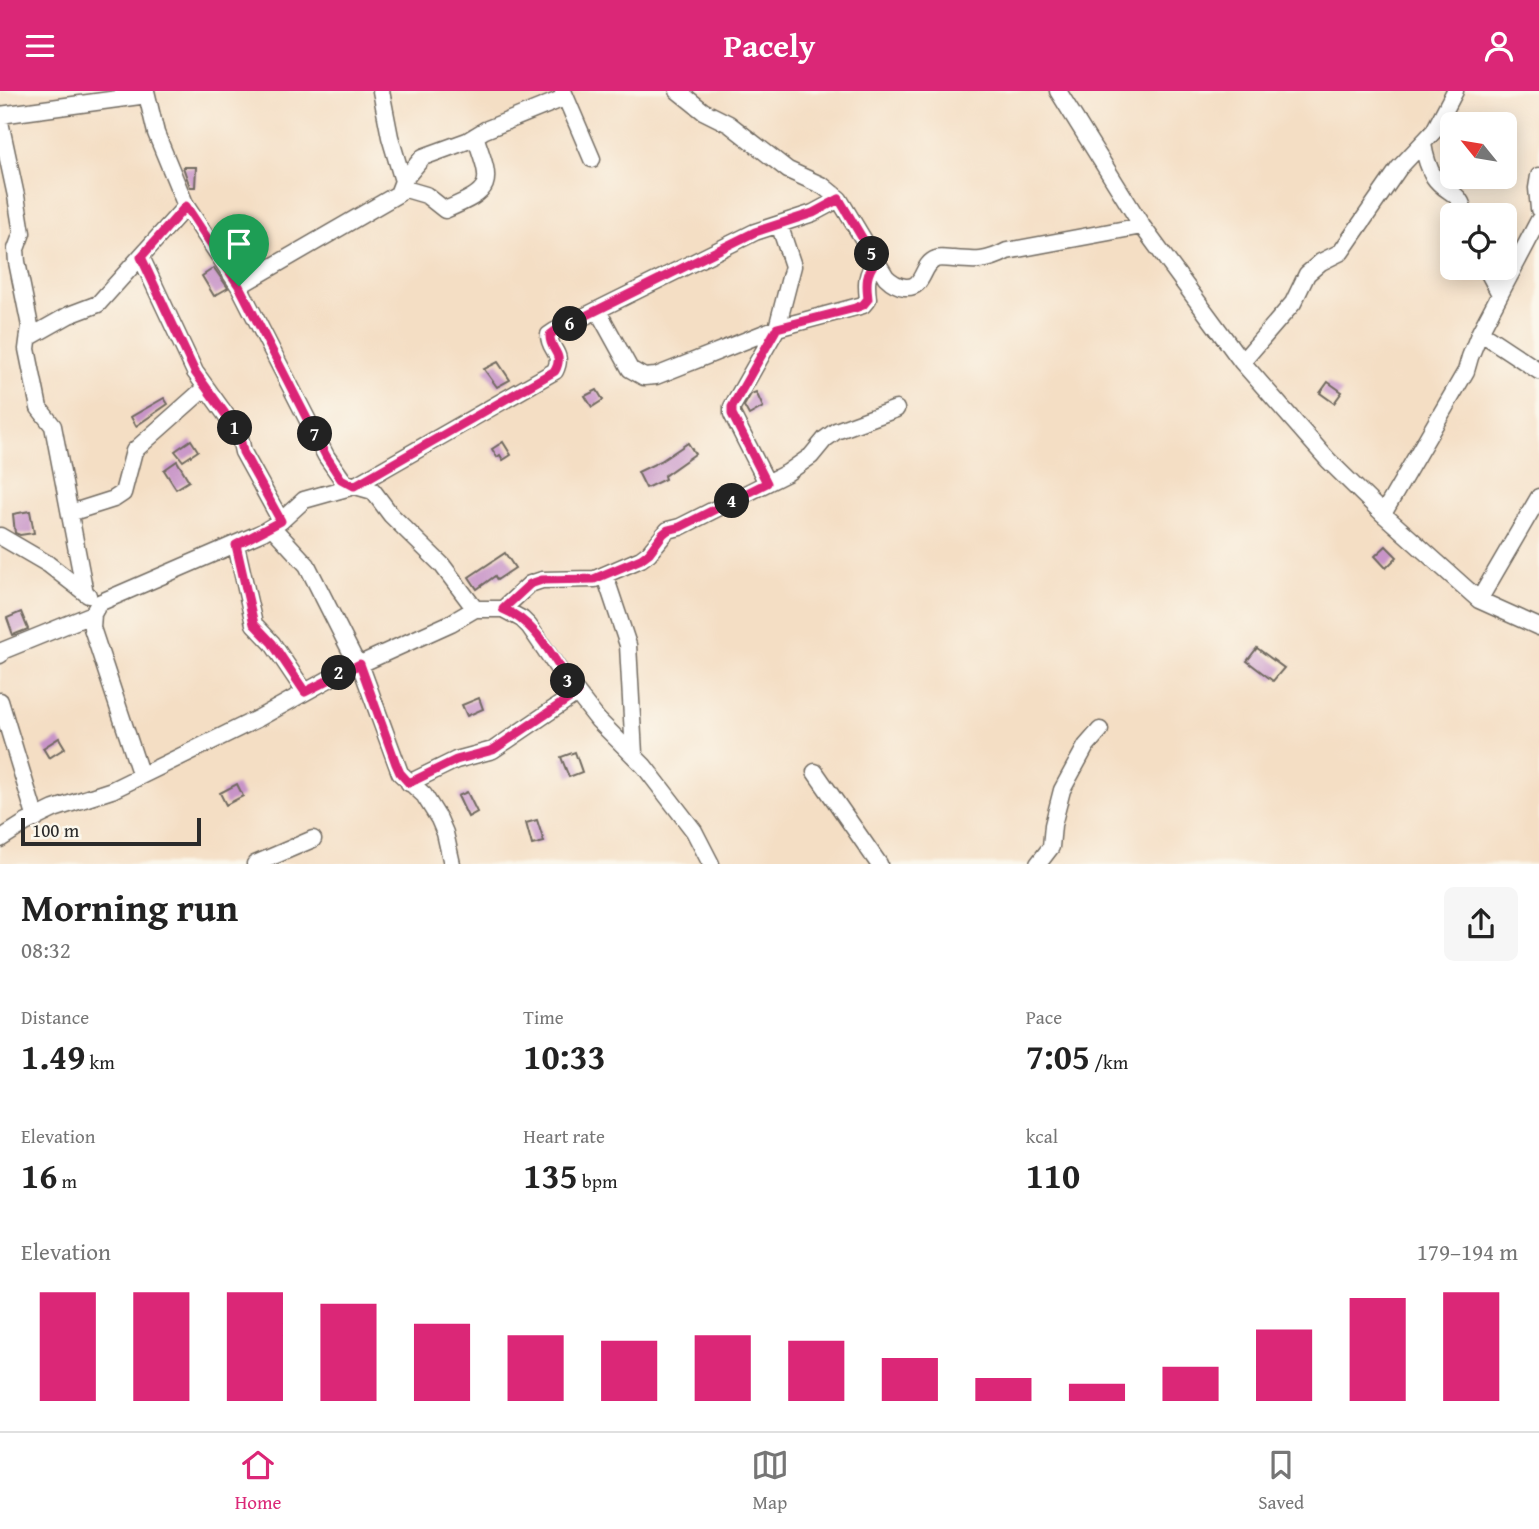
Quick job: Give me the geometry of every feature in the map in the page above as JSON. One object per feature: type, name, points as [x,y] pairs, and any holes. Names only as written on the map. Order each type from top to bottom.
[{"type":"street","points":[[381,91],[403,185]]},
{"type":"street","points":[[678,91],[703,111],[729,124],[788,170],[823,186],[839,199],[892,283],[913,288],[930,263],[939,258],[990,260],[1007,251],[1142,226]]},
{"type":"street","points":[[1058,91],[1142,226],[1242,362],[1328,460],[1383,514],[1479,600],[1537,624]]},
{"type":"street","points":[[1242,362],[1293,303],[1307,274],[1321,262],[1340,252],[1399,168],[1423,144],[1455,91]]},
{"type":"street","points":[[0,115],[147,93],[156,133],[186,206],[239,286],[326,456],[341,479],[373,492],[391,515],[442,565],[475,609]]},
{"type":"street","points":[[239,286],[398,194],[423,157],[467,141],[564,95],[592,159]]},
{"type":"street","points":[[0,122],[22,233],[16,249],[30,326],[27,349],[39,408],[53,426],[85,593]]},
{"type":"street","points":[[403,185],[426,195],[445,210],[474,198],[486,183],[487,169],[475,136]]},
{"type":"street","points":[[1423,144],[1427,163],[1434,177],[1462,203]]},
{"type":"street","points":[[1539,176],[1539,209]]},
{"type":"street","points":[[0,655],[2,651],[236,545],[276,524],[304,500],[354,486],[555,371],[559,363],[558,355],[549,340],[550,335],[755,232],[813,213],[839,199]]},
{"type":"street","points":[[30,337],[69,315],[99,304],[186,206]]},
{"type":"street","points":[[767,483],[732,414],[732,407],[777,328],[793,266],[779,224]]},
{"type":"street","points":[[1383,514],[1466,371],[1480,332],[1536,231]]},
{"type":"street","points":[[141,257],[195,372],[239,433],[243,452],[276,524],[307,565],[354,658],[360,664],[400,773],[424,795],[439,819],[452,864]]},
{"type":"street","points":[[598,311],[630,369],[644,377],[656,376],[777,328],[863,305],[868,299],[868,272],[876,261]]},
{"type":"street","points":[[1492,280],[1500,294]]},
{"type":"street","points":[[1480,332],[1539,371]]},
{"type":"street","points":[[70,513],[114,499],[122,493],[134,451],[206,387]]},
{"type":"street","points":[[503,609],[530,584],[542,580],[594,579],[605,576],[649,553],[668,530],[680,527],[787,473],[811,456],[825,439],[836,431],[897,409]]},
{"type":"street","points":[[1479,600],[1539,497]]},
{"type":"street","points":[[0,537],[48,564],[85,593],[96,609],[92,628],[141,776]]},
{"type":"street","points":[[236,545],[254,624],[272,643],[305,692]]},
{"type":"street","points":[[605,576],[628,645],[634,754]]},
{"type":"street","points":[[0,839],[54,809],[112,790],[141,776],[360,664],[451,623],[475,609],[503,609],[522,619],[537,635],[577,693],[613,736],[634,754],[694,831],[711,864]]},
{"type":"street","points":[[409,783],[456,760],[493,750],[577,693]]},
{"type":"street","points":[[0,701],[36,819]]},
{"type":"street","points":[[1038,864],[1051,847],[1053,825],[1062,790],[1100,730]]},
{"type":"street","points":[[814,772],[879,864]]},
{"type":"street","points":[[255,864],[313,839]]},
{"type":"building","points":[[183,167],[196,167],[195,187],[190,187]]},
{"type":"building","points":[[214,268],[228,288],[214,296],[202,276]]},
{"type":"building","points":[[498,362],[510,380],[497,387],[484,369]]},
{"type":"building","points":[[1328,382],[1342,392],[1334,403],[1320,393]]},
{"type":"building","points":[[597,390],[603,400],[592,407],[585,396]]},
{"type":"building","points":[[756,392],[763,407],[749,415],[744,406],[751,394]]},
{"type":"building","points":[[164,398],[168,404],[136,426],[131,417]]},
{"type":"building","points":[[191,440],[198,451],[183,461],[175,451]]},
{"type":"building","points":[[503,442],[511,455],[503,460],[500,455],[497,457],[492,449]]},
{"type":"building","points":[[688,443],[695,454],[664,476],[665,479],[646,488],[638,472]]},
{"type":"building","points":[[177,461],[189,481],[176,489],[164,470]]},
{"type":"building","points":[[30,511],[34,533],[15,533],[13,514]]},
{"type":"building","points":[[1386,546],[1397,557],[1386,568],[1375,556]]},
{"type":"building","points":[[505,553],[515,568],[497,580],[495,576],[477,589],[469,577]]},
{"type":"building","points":[[21,612],[28,629],[13,635],[7,618]]},
{"type":"building","points":[[1257,648],[1284,668],[1273,681],[1247,661]]},
{"type":"building","points":[[479,698],[483,709],[467,716],[462,705]]},
{"type":"building","points":[[59,738],[65,748],[49,758],[43,748]]},
{"type":"building","points":[[575,752],[582,772],[569,777],[561,757]]},
{"type":"building","points":[[237,784],[243,796],[226,805],[220,793]]},
{"type":"building","points":[[467,792],[477,812],[468,817],[458,796]]},
{"type":"building","points":[[537,820],[544,842],[532,845],[526,823]]},
{"type":"route","points":[[839,199],[876,261],[868,272],[868,299],[863,305],[777,328],[732,407],[732,414],[767,483],[680,527],[668,530],[641,559],[605,576],[594,579],[542,580],[530,584],[503,609],[522,619],[537,635],[577,693],[493,750],[456,760],[409,783],[396,764],[360,664],[305,692],[272,643],[254,624],[236,545],[281,521],[243,452],[239,433],[195,372],[141,257],[186,206],[239,286],[326,456],[341,479],[354,486],[555,371],[559,363],[558,355],[549,340],[555,331],[755,232],[813,213],[839,199]]}]
